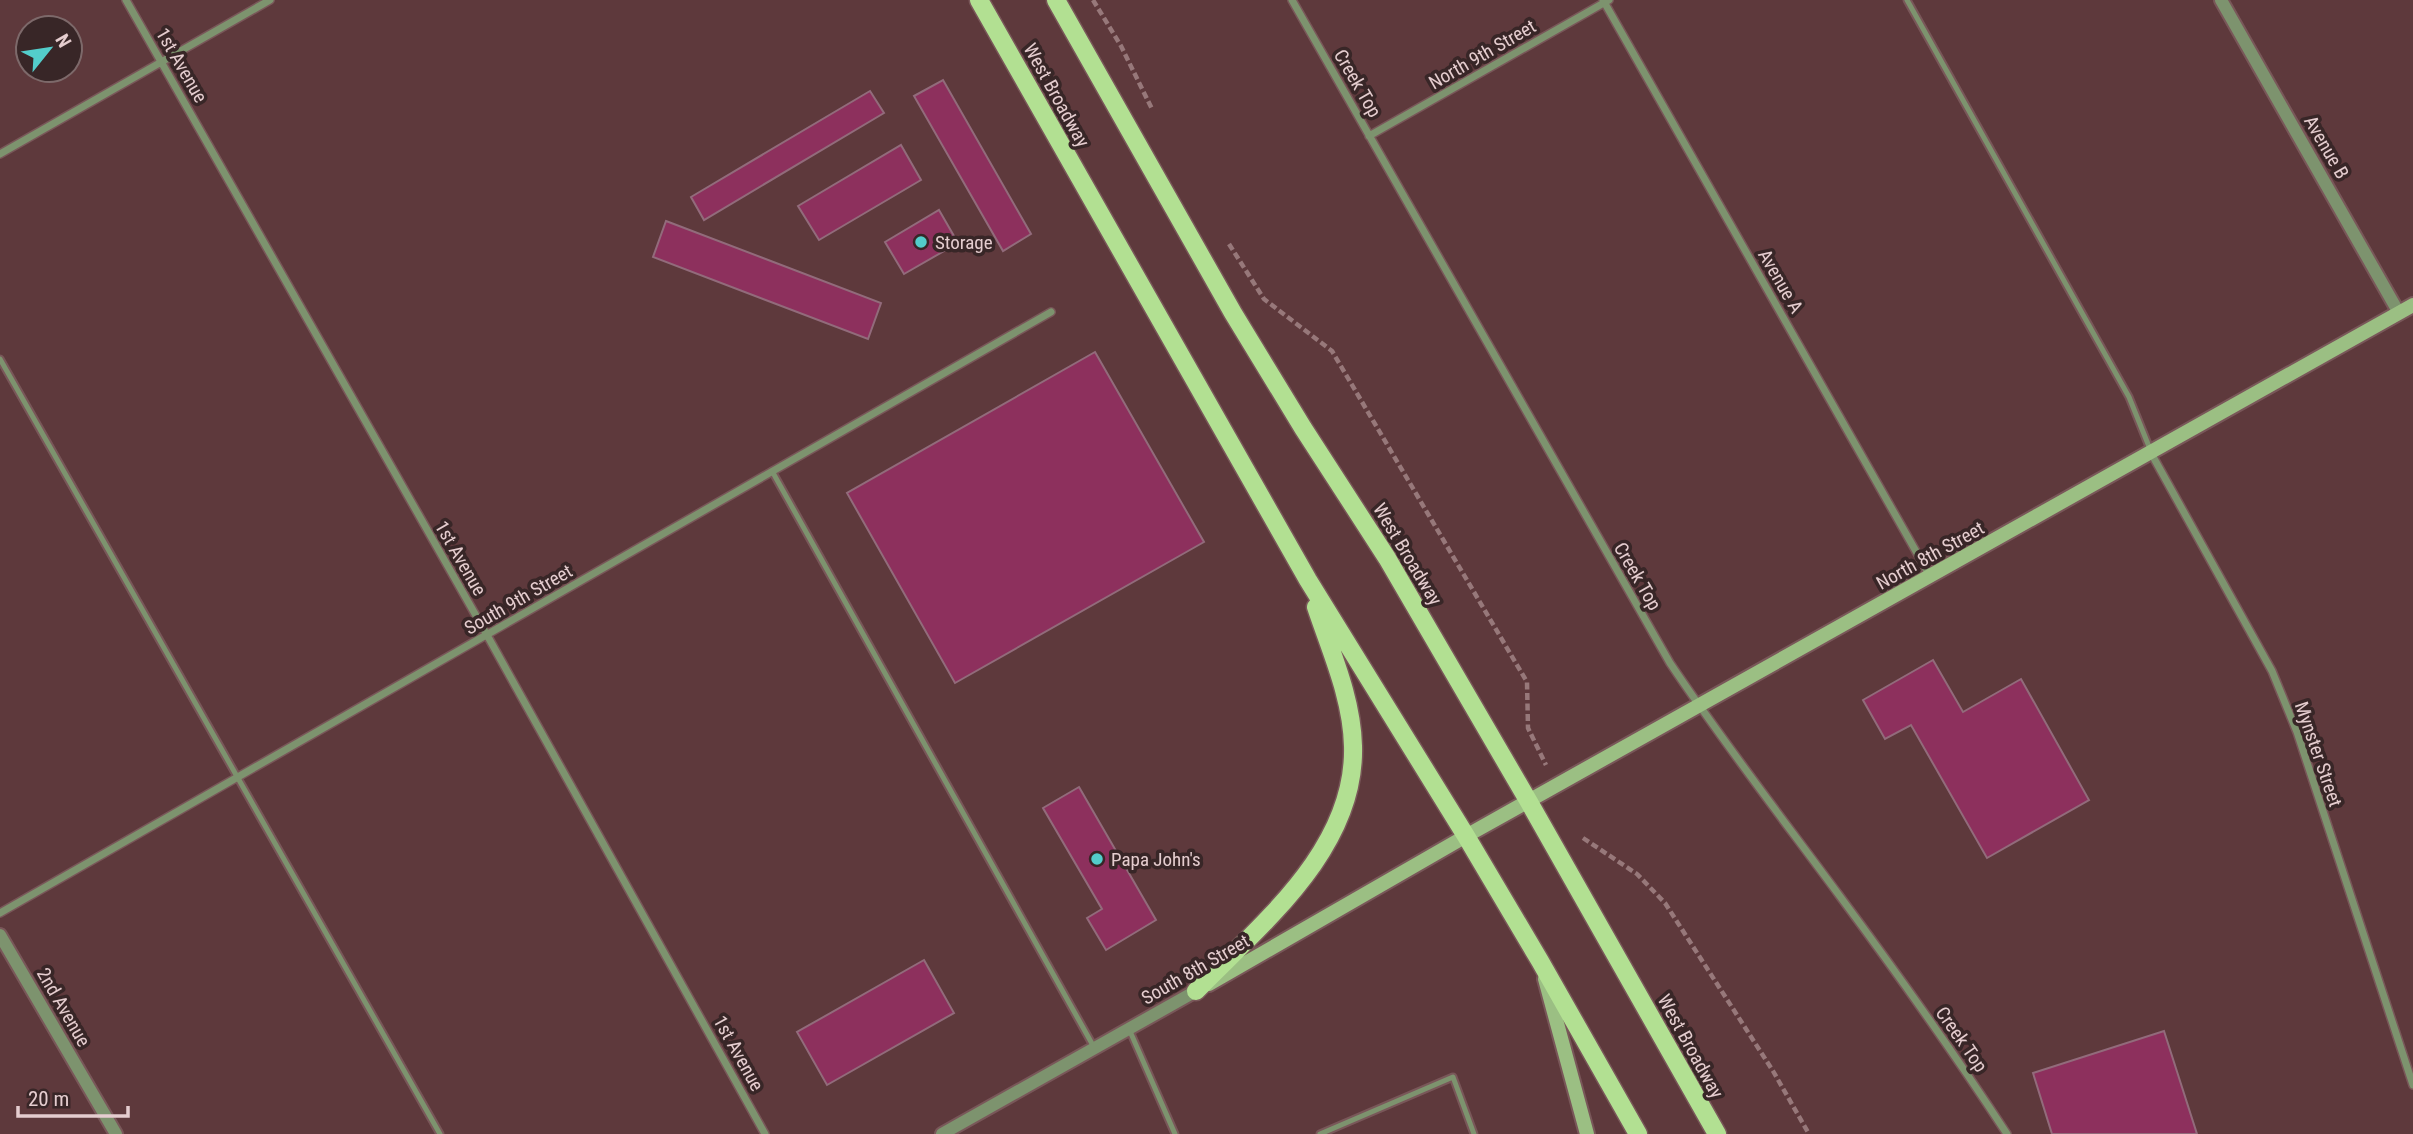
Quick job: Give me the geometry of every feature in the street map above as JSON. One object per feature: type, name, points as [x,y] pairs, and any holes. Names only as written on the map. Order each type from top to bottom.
[{"type":"main road","name":"West Broadway","points":[[979,0],[1308,580],[1540,961],[1587,1134]]},
{"type":"main road","name":"West Broadway","points":[[1056,0],[1233,313],[1387,558],[1717,1134]]},
{"type":"main road","name":"North 8th Street","points":[[1466,836],[2413,305]]},
{"type":"main road","points":[[1196,991],[1271,914],[1324,849],[1338,825],[1351,787],[1353,746],[1347,701],[1308,580]]},
{"type":"main road","name":"South 8th Street","points":[[1196,991],[1466,836]]},
{"type":"main road","points":[[1540,961],[1638,1134]]},
{"type":"street","name":"1st Avenue","points":[[126,0],[487,635],[765,1134]]},
{"type":"street","points":[[0,154],[270,0]]},
{"type":"street","name":"Creek Top","points":[[1292,0],[1670,663],[1699,707],[1963,1067],[2007,1134]]},
{"type":"street","name":"Avenue B","points":[[2221,0],[2399,313]]},
{"type":"street","name":"North 9th Street","points":[[1370,136],[1606,1]]},
{"type":"street","name":"Avenue A","points":[[1606,1],[1930,577]]},
{"type":"street","name":"South 9th Street","points":[[0,913],[1051,312]]},
{"type":"street","name":"Mynster Street","points":[[2151,453],[2272,671],[2297,732],[2413,1085]]},
{"type":"street","name":"2nd Avenue","points":[[0,935],[116,1134]]},
{"type":"street","name":"South 8th Street","points":[[942,1134],[1196,991]]},
{"type":"lane","points":[[1907,0],[2129,397],[2151,453]]},
{"type":"lane","points":[[0,359],[440,1134]]},
{"type":"lane","points":[[772,471],[1095,1049]]},
{"type":"lane","points":[[1129,1029],[1175,1134]]},
{"type":"lane","points":[[1320,1134],[1453,1077],[1474,1134]]},
{"type":"path","points":[[1093,0],[1121,46],[1156,117]]},
{"type":"path","points":[[1228,243],[1264,299],[1332,351],[1527,682],[1528,728],[1556,786]]},
{"type":"path","points":[[1578,828],[1584,838],[1637,874],[1665,903],[1773,1072],[1808,1134]]},
{"type":"building","points":[[943,80],[1031,234],[1003,251],[914,96]]},
{"type":"building","points":[[870,91],[884,113],[704,220],[691,197]]},
{"type":"building","points":[[901,145],[921,180],[819,240],[798,206]]},
{"type":"building","name":"Storage","points":[[939,210],[958,243],[904,274],[885,242]]},
{"type":"building","points":[[666,221],[881,303],[868,339],[653,257]]},
{"type":"building","points":[[1095,352],[1204,542],[955,683],[847,493]]},
{"type":"building","points":[[1933,660],[1963,712],[2021,679],[2089,800],[1987,858],[1911,725],[1885,739],[1863,700]]},
{"type":"building","name":"Papa John's","points":[[1079,787],[1156,920],[1106,950],[1087,918],[1102,909],[1043,808]]},
{"type":"building","points":[[924,960],[954,1013],[827,1085],[797,1032]]},
{"type":"building","points":[[2164,1031],[2197,1134],[2052,1134],[2033,1073]]},
{"type":"place","name":"Storage","points":[[921,242]]},
{"type":"place","name":"Papa John's","points":[[1097,859]]}]
